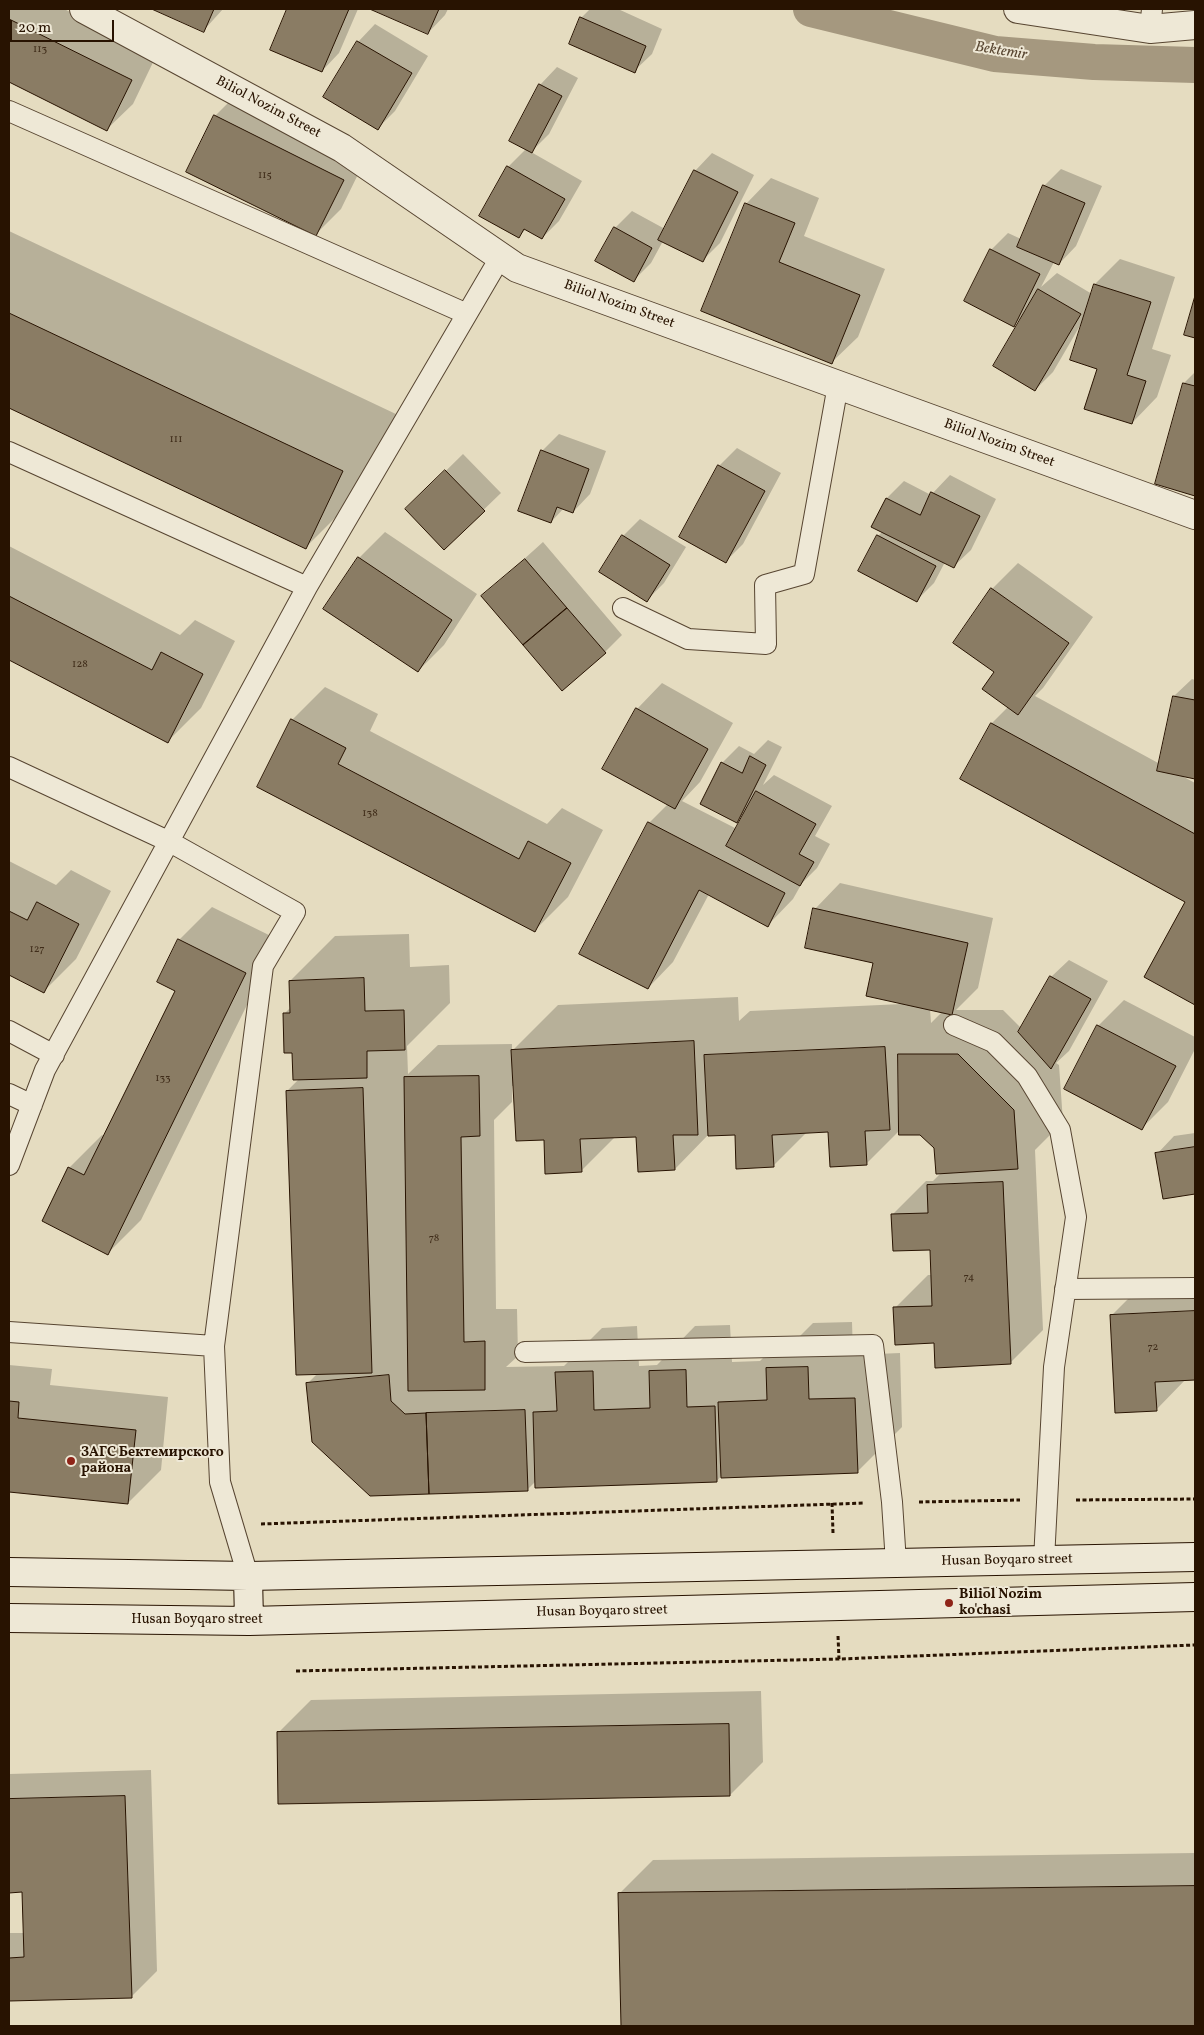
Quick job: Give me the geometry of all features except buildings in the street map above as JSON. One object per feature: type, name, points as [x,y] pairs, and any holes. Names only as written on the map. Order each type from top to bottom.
[{"type":"main road","name":"Biliol Nozim Street","points":[[84,9],[342,148],[518,268],[1195,515]]},
{"type":"main road","points":[[1018,9],[1151,19],[1195,25]]},
{"type":"main road","name":"Husan Boyqaro street","points":[[9,1572],[248,1576],[1195,1557]]},
{"type":"main road","points":[[248,1576],[249,1621]]},
{"type":"main road","name":"Husan Boyqaro street","points":[[9,1618],[249,1621],[1195,1597]]},
{"type":"lane","points":[[9,111],[467,314]]},
{"type":"lane","points":[[9,1165],[46,1070],[306,587],[501,256]]},
{"type":"lane","points":[[623,608],[688,638],[766,644],[764,585],[804,574],[838,385]]},
{"type":"lane","points":[[9,452],[306,587]]},
{"type":"lane","points":[[9,767],[170,842],[294,912],[264,966],[214,1346],[220,1482],[248,1576]]},
{"type":"lane","points":[[954,1024],[993,1042],[1027,1076],[1060,1130],[1076,1217],[1054,1367],[1044,1560]]},
{"type":"lane","points":[[9,1031],[54,1055]]},
{"type":"lane","points":[[9,1094],[32,1105]]},
{"type":"lane","points":[[1065,1289],[1195,1288]]},
{"type":"lane","points":[[9,1332],[214,1346]]},
{"type":"lane","points":[[525,1352],[873,1345],[892,1502],[896,1563]]},
{"type":"path","points":[[233,1525],[892,1502],[1195,1499]]},
{"type":"path","points":[[296,1670],[839,1659],[1195,1645]]},
{"type":"waterway","name":"Bektemir","points":[[811,9],[995,54],[1094,62],[1195,65]]},
{"type":"place","name":"ЗАГС Бектемирского района","points":[[71,1461]]},
{"type":"place","name":"Biliol Nozim ko'chasi","points":[[949,1603]]}]
